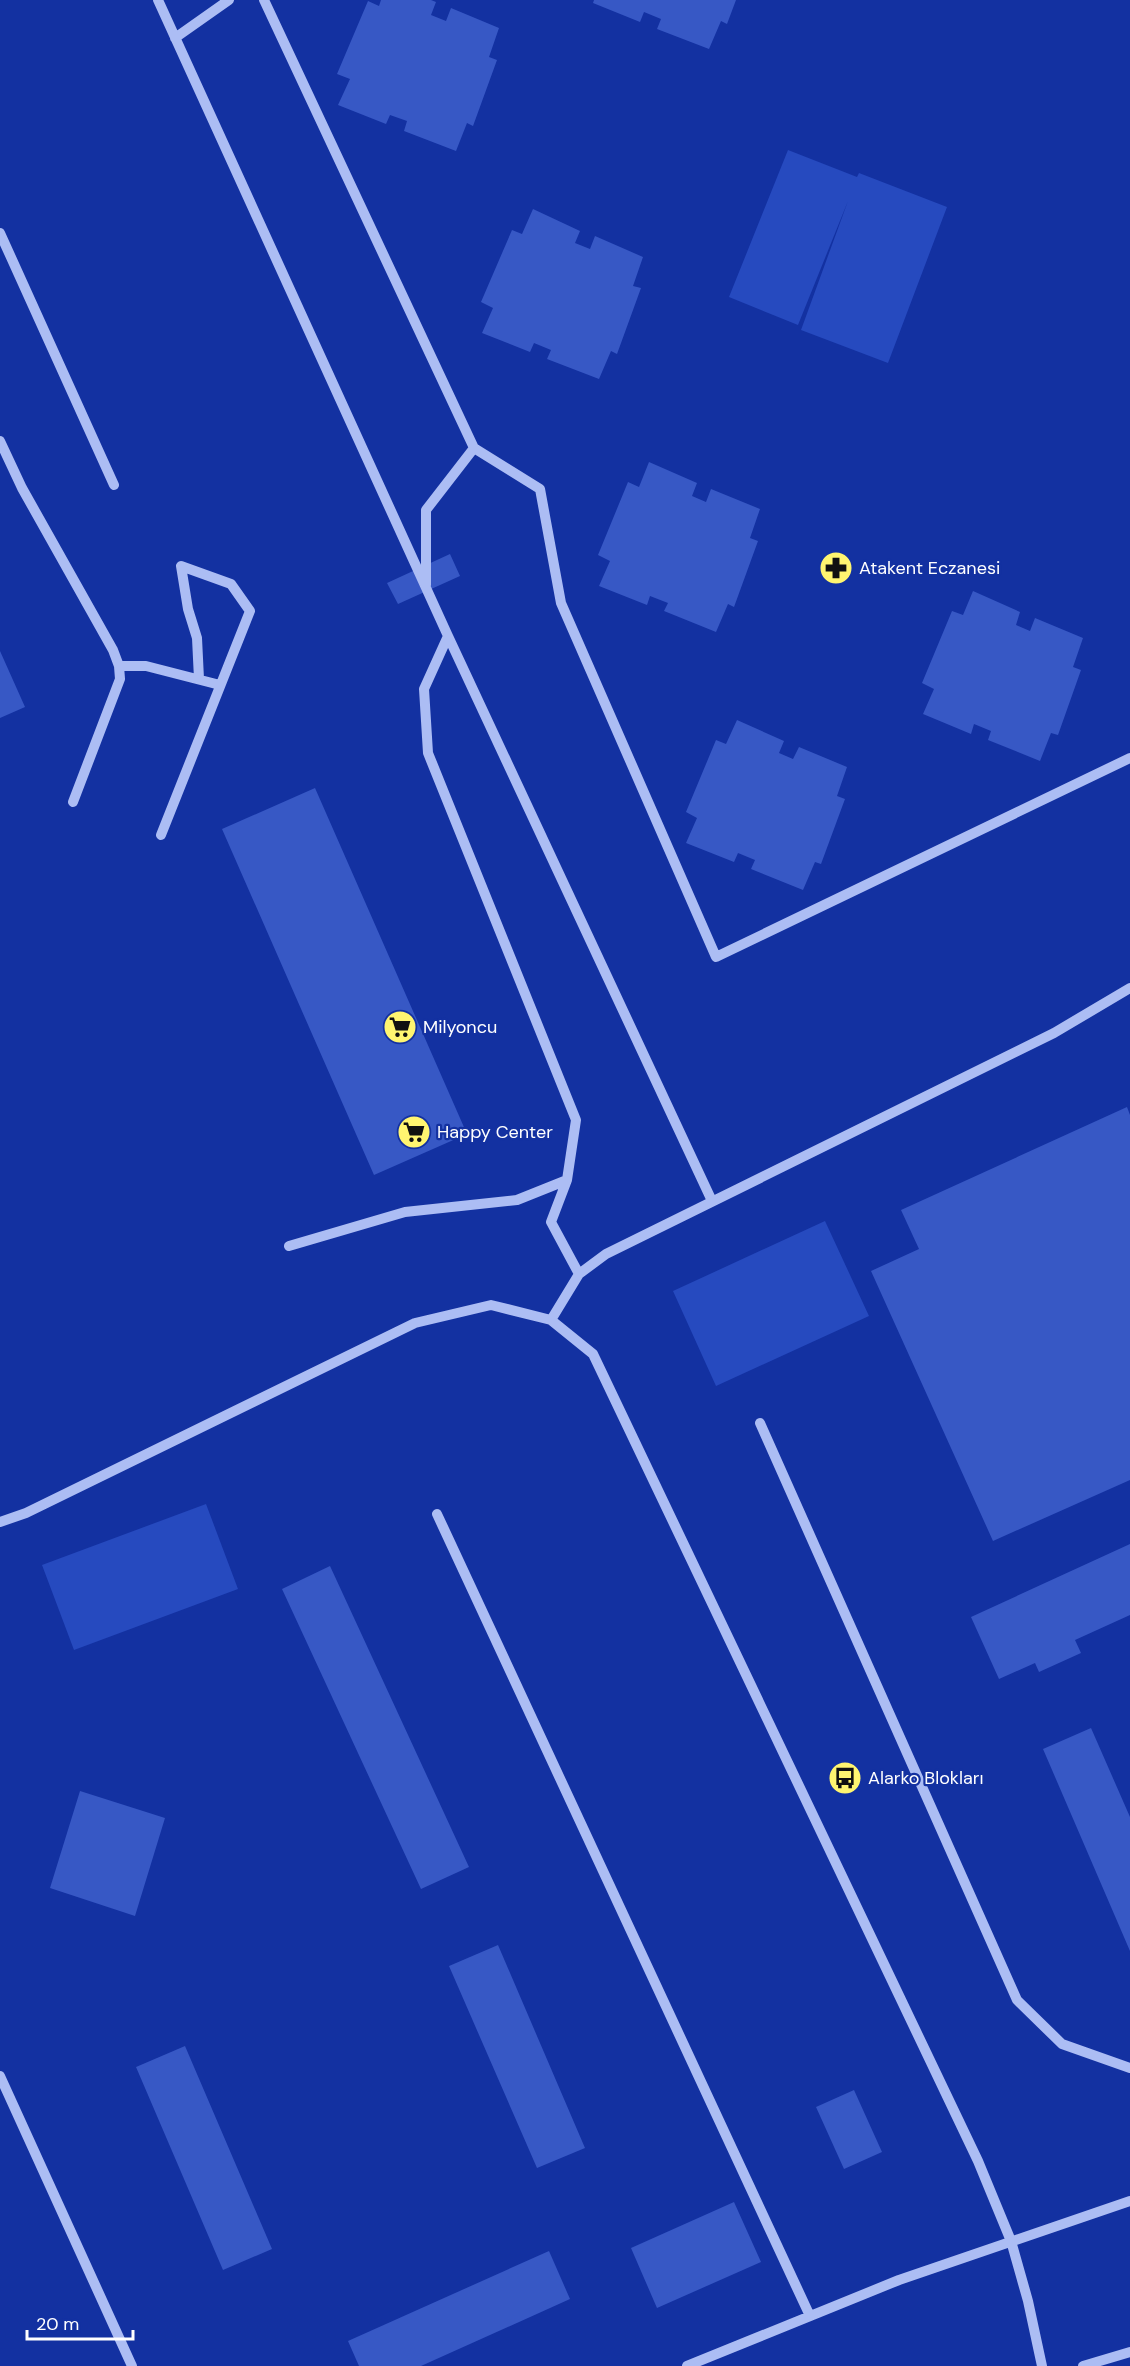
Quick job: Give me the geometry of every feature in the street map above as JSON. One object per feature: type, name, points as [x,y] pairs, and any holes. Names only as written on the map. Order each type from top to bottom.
[{"type":"street","points":[[158,0],[448,636],[712,1201]]},
{"type":"street","points":[[175,38],[229,0]]},
{"type":"street","points":[[264,0],[474,448],[540,489],[561,603],[716,957],[1130,758]]},
{"type":"street","points":[[0,233],[114,485]]},
{"type":"street","points":[[0,441],[22,488],[108,641],[119,666],[120,678],[73,802]]},
{"type":"street","points":[[426,588],[426,510],[474,448]]},
{"type":"street","points":[[161,836],[250,611],[231,584],[181,566],[188,609],[197,638],[199,679]]},
{"type":"street","points":[[448,636],[424,689],[428,753],[576,1120],[567,1179],[551,1222],[579,1274]]},
{"type":"street","points":[[119,666],[146,666],[220,685]]},
{"type":"street","points":[[551,1320],[579,1274],[606,1254],[1054,1033],[1130,988]]},
{"type":"street","points":[[289,1246],[405,1212],[517,1200],[567,1179]]},
{"type":"street","points":[[0,1522],[26,1513],[415,1323],[491,1305],[551,1320],[593,1354],[972,2150],[1011,2241],[1029,2301],[1042,2366]]},
{"type":"street","points":[[760,1423],[1017,2000],[1062,2044],[1130,2068]]},
{"type":"street","points":[[437,1514],[810,2316]]},
{"type":"street","points":[[0,2076],[132,2366]]},
{"type":"street","points":[[687,2366],[899,2280],[1130,2201]]},
{"type":"street","points":[[1083,2366],[1130,2352]]},
{"type":"shaded area","points":[[788,150],[857,177],[859,173],[947,207],[888,363],[801,330],[848,201],[798,325],[729,297]]},
{"type":"shaded area","points":[[825,1221],[869,1316],[716,1386],[673,1291]]},
{"type":"shaded area","points":[[206,1504],[238,1589],[74,1650],[42,1565]]},
{"type":"building","points":[[381,0],[431,0],[436,2],[431,15],[446,21],[451,8],[499,28],[489,57],[497,60],[473,126],[467,123],[456,151],[404,131],[407,121],[390,115],[386,124],[338,105],[350,79],[337,74],[368,1],[379,6]]},
{"type":"building","points":[[594,0],[736,0],[727,24],[721,21],[709,49],[657,29],[661,19],[644,12],[640,22],[593,3]]},
{"type":"building","points":[[533,209],[580,231],[575,243],[590,249],[595,236],[643,257],[633,286],[641,288],[617,354],[611,351],[599,379],[547,359],[551,350],[534,343],[530,352],[482,333],[493,308],[481,302],[512,230],[522,234]]},
{"type":"building","points":[[649,462],[697,483],[692,496],[706,502],[711,489],[760,509],[750,538],[758,541],[734,607],[728,604],[716,632],[664,611],[668,603],[650,596],[647,605],[599,586],[610,561],[598,555],[628,482],[639,487]]},
{"type":"building","points":[[450,554],[460,576],[398,604],[387,583]]},
{"type":"building","points":[[973,591],[1020,612],[1016,625],[1030,631],[1035,618],[1083,638],[1073,667],[1081,670],[1058,735],[1051,733],[1040,761],[988,740],[991,731],[974,724],[971,734],[923,714],[934,689],[922,683],[952,611],[963,615]]},
{"type":"building","points":[[0,651],[25,707],[0,718]]},
{"type":"building","points":[[737,720],[784,741],[779,753],[793,759],[799,747],[847,767],[837,796],[845,799],[821,864],[815,862],[803,890],[751,869],[755,860],[738,853],[734,862],[686,843],[697,818],[686,812],[716,740],[726,744]]},
{"type":"building","points":[[315,788],[467,1134],[374,1175],[222,829]]},
{"type":"building","points":[[1127,1107],[1130,1115],[1130,1480],[993,1541],[871,1271],[919,1249],[901,1210]]},
{"type":"building","points":[[1130,1544],[1130,1615],[1075,1640],[1081,1653],[1039,1672],[1035,1663],[999,1679],[971,1617]]},
{"type":"building","points":[[330,1566],[469,1867],[421,1889],[282,1589]]},
{"type":"building","points":[[1091,1728],[1130,1817],[1130,1951],[1043,1749]]},
{"type":"building","points":[[80,1791],[165,1818],[135,1916],[50,1888]]},
{"type":"building","points":[[498,1945],[585,2148],[537,2168],[449,1966]]},
{"type":"building","points":[[185,2046],[272,2249],[223,2270],[136,2067]]},
{"type":"building","points":[[854,2090],[882,2152],[844,2169],[816,2107]]},
{"type":"building","points":[[734,2202],[761,2262],[657,2308],[631,2248]]},
{"type":"building","points":[[549,2251],[570,2299],[421,2366],[359,2366],[348,2341]]},
{"type":"place","name":"Atakent Eczanesi","points":[[836,568]]},
{"type":"place","name":"Milyoncu","points":[[400,1027]]},
{"type":"place","name":"Happy Center","points":[[414,1132]]},
{"type":"place","name":"Alarko Blokları","points":[[845,1778]]}]
